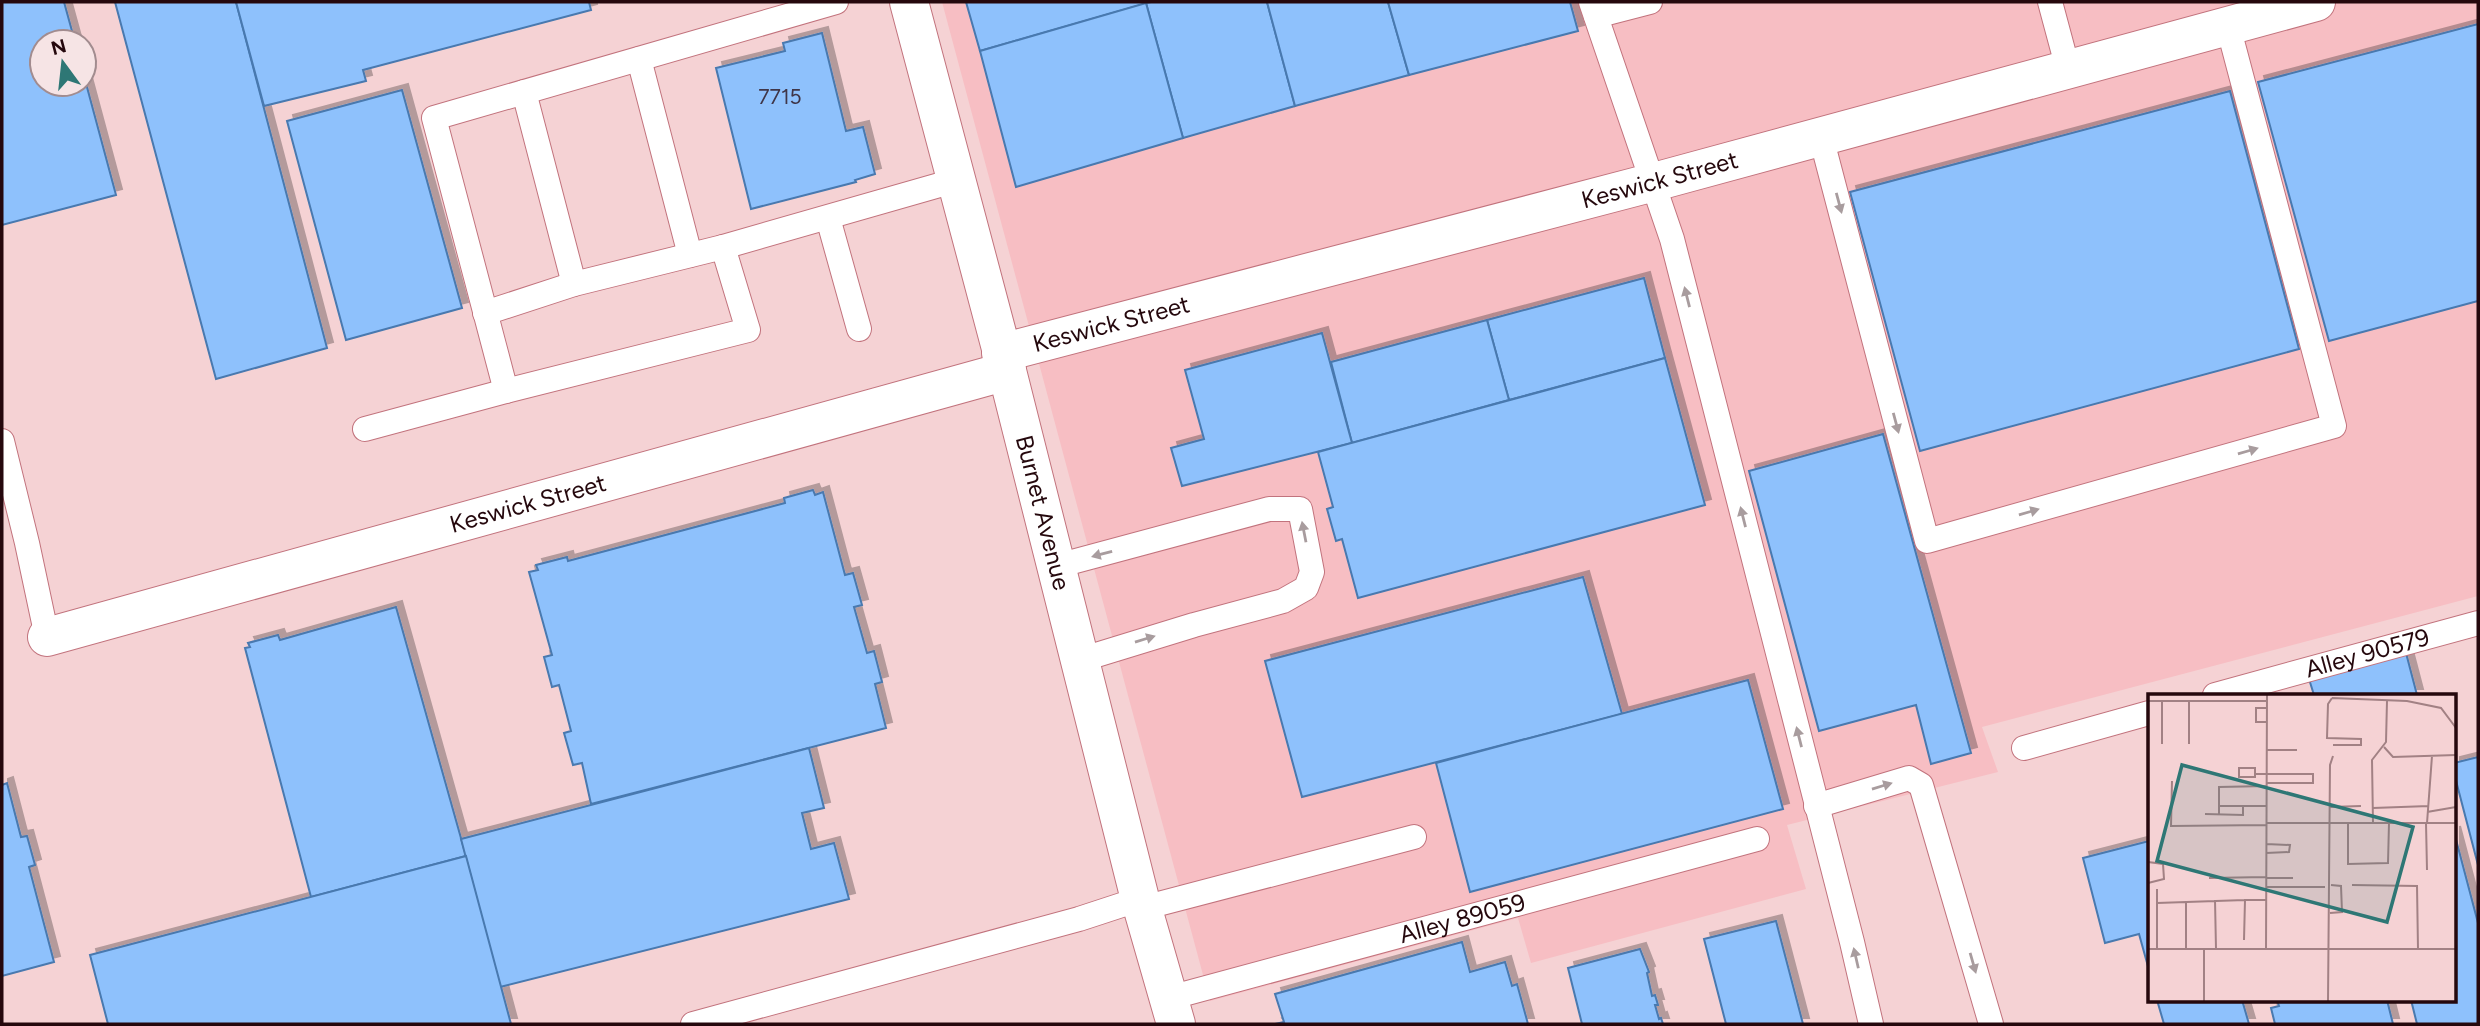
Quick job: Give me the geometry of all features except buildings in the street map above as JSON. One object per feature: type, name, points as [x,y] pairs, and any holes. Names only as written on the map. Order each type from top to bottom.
[{"type":"street","name":"Burnet Avenue","points":[[909,2],[1057,566],[1141,903],[1173,1011]]},
{"type":"street","name":"Keswick Street","points":[[47,637],[1004,362],[2316,2]]},
{"type":"lane","points":[[506,391],[434,118],[836,2]]},
{"type":"lane","points":[[1650,2],[1593,9],[1672,239],[1871,1024]]},
{"type":"lane","points":[[2050,2],[2068,69]]},
{"type":"lane","points":[[1821,137],[1927,541],[2334,426],[2228,26]]},
{"type":"lane","points":[[639,59],[690,255]]},
{"type":"lane","points":[[524,92],[575,284]]},
{"type":"lane","points":[[485,313],[575,284],[723,247],[957,180]]},
{"type":"lane","points":[[828,218],[859,329]]},
{"type":"lane","points":[[365,429],[748,330],[723,247]]},
{"type":"lane","points":[[2,441],[47,637]]},
{"type":"lane","points":[[1057,566],[1269,509],[1300,509],[1312,572],[1306,588],[1283,601],[1080,660]]},
{"type":"lane","name":"Alley 90579","points":[[2219,694],[2478,623]]},
{"type":"lane","points":[[2024,748],[2148,713]]},
{"type":"lane","points":[[1816,806],[1909,778],[1921,785],[1991,1024]]},
{"type":"lane","points":[[694,1024],[1079,919],[1414,837]]},
{"type":"lane","name":"Alley 89059","points":[[1173,1011],[1757,839]]},
{"type":"shaded area","points":[[942,2],[2478,2],[2478,596],[1982,727],[1998,772],[1787,825],[1806,889],[1531,963],[1518,918],[1210,1001]]}]
